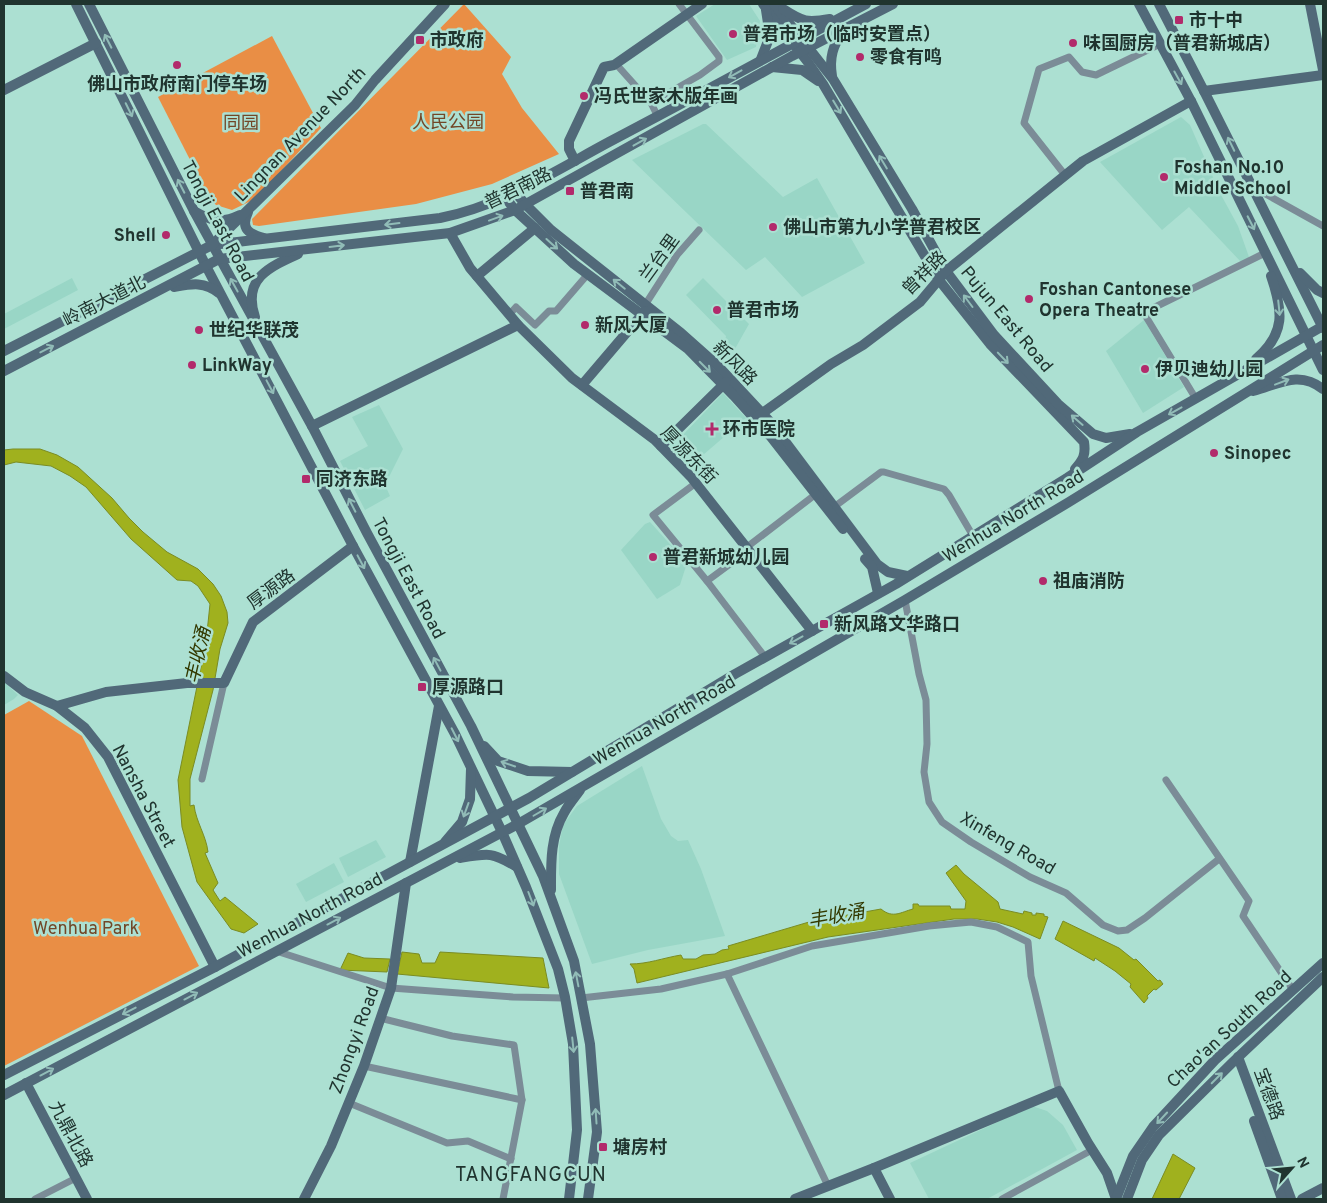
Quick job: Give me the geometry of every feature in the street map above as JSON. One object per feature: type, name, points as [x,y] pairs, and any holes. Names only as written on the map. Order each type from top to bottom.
[{"type":"main road","name":"Tongji East Road","points":[[76,4],[206,266],[471,768],[518,868],[558,969],[573,1044],[578,1130],[570,1199]]},
{"type":"main road","name":"Tongji East Road","points":[[88,4],[219,259],[312,426],[367,534],[476,738],[543,876],[574,960],[590,1044],[597,1132],[588,1199]]},
{"type":"main road","name":"Lingnan Avenue North","points":[[6,350],[212,245],[354,105],[445,4]]},
{"type":"main road","points":[[575,161],[569,149],[569,141],[604,67],[616,64],[702,4]]},
{"type":"main road","name":"普君南路","points":[[212,245],[440,218],[462,213],[505,197],[575,161],[866,4]]},
{"type":"main road","name":"普君南路","points":[[219,259],[450,233],[516,210],[772,67],[893,4]]},
{"type":"main road","points":[[1139,4],[1191,101],[1323,370]]},
{"type":"main road","points":[[1159,4],[1323,327]]},
{"type":"main road","points":[[1310,4],[1323,70]]},
{"type":"main road","points":[[770,5],[804,21],[811,22],[841,17]]},
{"type":"main road","points":[[770,5],[805,49]]},
{"type":"main road","points":[[761,59],[769,44],[770,5]]},
{"type":"main road","points":[[833,79],[830,63],[832,52],[836,41],[844,30]]},
{"type":"main road","points":[[4,90],[96,43]]},
{"type":"main road","name":"Pujun East Road","points":[[805,49],[833,79],[912,209],[946,271],[994,335],[1058,404],[1093,434]]},
{"type":"main road","name":"Pujun East Road","points":[[805,49],[823,84],[939,280],[990,344],[1084,442]]},
{"type":"main road","points":[[772,67],[802,70],[823,84]]},
{"type":"main road","points":[[1204,91],[1323,74]]},
{"type":"main road","name":"曾祥路","points":[[758,416],[831,364],[864,345],[920,302],[946,271],[1084,161],[1191,101]]},
{"type":"main road","name":"新风路","points":[[515,192],[551,230],[645,309],[726,382],[758,416],[771,436],[872,567],[878,594]]},
{"type":"main road","name":"新风路","points":[[505,197],[516,210],[574,264],[645,309]]},
{"type":"main road","points":[[194,211],[213,221],[232,218],[250,209]]},
{"type":"main road","points":[[250,209],[245,218],[244,224],[246,228],[254,236],[267,239]]},
{"type":"main road","points":[[477,276],[535,228]]},
{"type":"main road","name":"厚源东街","points":[[450,233],[470,268],[518,325],[572,378],[661,446],[696,483],[812,631]]},
{"type":"main road","points":[[1234,378],[1268,349],[1278,331],[1280,309],[1262,249]]},
{"type":"main road","points":[[262,336],[253,310],[251,291],[258,278],[268,269],[307,250]]},
{"type":"main road","points":[[1283,250],[1302,275],[1317,290],[1323,293]]},
{"type":"main road","name":"岭南大道北","points":[[4,371],[219,259]]},
{"type":"main road","points":[[163,289],[196,283],[210,286],[222,296]]},
{"type":"main road","points":[[582,385],[645,309]]},
{"type":"main road","points":[[312,426],[518,325]]},
{"type":"main road","name":"Wenhua North Road","points":[[4,1075],[215,967],[495,817],[765,657],[878,594],[1067,478],[1137,432],[1323,327]]},
{"type":"main road","name":"Wenhua North Road","points":[[4,1095],[518,824],[905,600],[1069,502],[1323,344]]},
{"type":"main road","points":[[4,366],[19,358],[22,354],[18,348],[6,350]]},
{"type":"main road","points":[[1240,395],[1291,378],[1303,379],[1323,389]]},
{"type":"main road","points":[[661,446],[726,382]]},
{"type":"main road","name":"新风路","points":[[758,416],[772,424],[877,564],[888,572],[907,576]]},
{"type":"main road","points":[[1067,478],[1084,460],[1086,451],[1084,442],[1093,434],[1106,438],[1137,432]]},
{"type":"main road","name":"厚源路","points":[[219,683],[252,622],[353,546]]},
{"type":"main road","name":"Nansha Street","points":[[4,676],[25,692],[57,706],[85,728],[108,757],[215,967]]},
{"type":"main road","points":[[57,706],[106,692],[187,682],[219,683]]},
{"type":"main road","points":[[410,862],[439,706]]},
{"type":"main road","points":[[476,738],[498,761],[528,771],[573,772]]},
{"type":"main road","points":[[442,846],[462,822],[470,799],[471,768]]},
{"type":"main road","points":[[551,899],[550,861],[555,834],[564,813],[582,787]]},
{"type":"main road","points":[[450,860],[484,854],[499,856],[518,868]]},
{"type":"main road","name":"Zhongyi Road","points":[[304,1199],[331,1146],[364,1066],[391,986],[406,883]]},
{"type":"main road","name":"Chao'an South Road","points":[[1116,1199],[1133,1156],[1153,1127],[1215,1060],[1323,963]]},
{"type":"main road","name":"Chao'an South Road","points":[[1127,1199],[1142,1160],[1159,1135],[1235,1059],[1323,977]]},
{"type":"main road","name":"宝德路","points":[[1235,1059],[1282,1199]]},
{"type":"main road","name":"宝德路","points":[[1235,1059],[1290,1199]]},
{"type":"main road","name":"九鼎北路","points":[[26,1083],[87,1199]]},
{"type":"main road","points":[[794,1199],[1059,1091],[1107,1173],[1116,1199]]},
{"type":"main road","points":[[874,1168],[890,1199]]},
{"type":"main road","points":[[1302,1199],[1323,1188]]},
{"type":"street","points":[[651,103],[700,76],[719,61],[719,56],[679,4]]},
{"type":"street","points":[[1065,176],[1024,123],[1039,69],[1070,57],[1082,72],[1096,75],[1160,44]]},
{"type":"street","points":[[616,64],[651,103],[658,116]]},
{"type":"street","points":[[1250,185],[1323,226]]},
{"type":"street","name":"兰台里","points":[[645,309],[677,255],[699,230]]},
{"type":"street","points":[[1196,399],[1145,315],[1149,310],[1262,249]]},
{"type":"street","points":[[509,315],[516,307],[535,325],[549,311],[556,311],[588,274]]},
{"type":"street","points":[[834,507],[881,472],[884,472],[944,489],[973,536]]},
{"type":"street","points":[[696,483],[653,515],[707,580],[765,657]]},
{"type":"street","points":[[707,580],[816,494]]},
{"type":"street","name":"Xinfeng Road","points":[[905,600],[918,674],[926,700],[927,744],[924,772],[929,802],[942,822],[970,842],[1030,877],[1066,893],[1103,925],[1118,931],[1127,930],[1139,922],[1219,859]]},
{"type":"street","points":[[202,779],[219,683]]},
{"type":"street","points":[[1166,780],[1249,901],[1242,916],[1293,990]]},
{"type":"street","points":[[581,997],[662,989],[727,974],[812,946],[850,939],[930,926],[971,922],[997,927],[1028,942],[1031,976],[1059,1091]]},
{"type":"street","points":[[276,951],[391,986],[513,997],[565,998]]},
{"type":"street","points":[[727,974],[828,1186]]},
{"type":"street","points":[[380,1018],[452,1036],[514,1045],[522,1100],[503,1199]]},
{"type":"street","points":[[364,1066],[522,1100]]},
{"type":"street","points":[[348,1103],[447,1143],[468,1142],[511,1159]]},
{"type":"street","points":[[1002,1199],[1092,1150]]},
{"type":"street","points":[[34,1199],[76,1178]]},
{"type":"shaded area","name":"普君市场（临时安置点）","points":[[715,4],[749,4],[760,21],[756,47],[727,60],[696,16]]},
{"type":"shaded area","name":"Foshan No.10 Middle School","points":[[1181,117],[1190,125],[1220,193],[1238,226],[1249,257],[1242,263],[1189,207],[1162,230],[1100,162]]},
{"type":"shaded area","name":"佛山市第九小学普君校区","points":[[706,124],[783,197],[817,178],[865,263],[802,297],[765,257],[746,270],[632,160]]},
{"type":"shaded area","points":[[72,278],[78,290],[4,329],[4,314]]},
{"type":"shaded area","name":"普君市场","points":[[703,278],[749,324],[732,354],[725,341],[726,336],[686,295]]},
{"type":"shaded area","name":"伊贝迪幼儿园","points":[[1144,320],[1184,387],[1143,413],[1106,351]]},
{"type":"shaded area","name":"环市医院","points":[[723,393],[746,418],[696,461],[679,439]]},
{"type":"shaded area","points":[[379,405],[403,449],[385,485],[390,496],[365,510],[340,461],[368,446],[352,417]]},
{"type":"shaded area","points":[[40,449],[57,455],[78,467],[112,498],[143,532],[167,552],[198,569],[213,584],[221,596],[227,612],[228,623],[220,649],[213,690],[190,779],[190,806],[194,805],[207,846],[208,852],[205,853],[218,883],[213,890],[220,901],[225,897],[258,924],[244,933],[231,929],[197,882],[182,827],[178,780],[206,642],[210,604],[198,586],[191,581],[177,580],[131,539],[86,487],[70,476],[51,466],[16,462],[4,465],[4,450]]},
{"type":"shaded area","name":"普君新城幼儿园","points":[[650,522],[687,563],[680,585],[657,599],[621,550],[645,524]]},
{"type":"shaded area","points":[[4,682],[18,695],[4,705]]},
{"type":"shaded area","points":[[642,766],[661,819],[671,836],[678,841],[688,840],[701,869],[725,936],[648,950],[592,964],[559,874],[559,846],[563,825],[577,806]]},
{"type":"shaded area","points":[[376,840],[386,857],[348,877],[339,858]]},
{"type":"shaded area","points":[[334,863],[344,882],[306,902],[296,884]]},
{"type":"shaded area","points":[[956,865],[998,902],[1000,909],[1023,914],[1024,911],[1032,913],[1032,915],[1036,915],[1036,913],[1044,914],[1044,916],[1048,917],[1040,939],[997,922],[977,919],[954,919],[828,937],[637,983],[634,969],[630,964],[681,955],[683,959],[696,959],[703,955],[715,954],[729,949],[728,946],[809,922],[881,909],[889,914],[901,913],[913,909],[913,904],[918,904],[919,906],[950,906],[951,909],[965,909],[966,901],[946,873]]},
{"type":"shaded area","points":[[1063,921],[1119,948],[1134,960],[1136,959],[1163,984],[1147,996],[1148,998],[1144,1003],[1130,987],[1131,984],[1115,971],[1095,958],[1094,961],[1055,939]]},
{"type":"shaded area","points":[[402,952],[419,954],[422,963],[435,963],[440,952],[543,958],[549,988],[397,974]]},
{"type":"shaded area","points":[[348,953],[364,958],[390,959],[387,972],[340,970]]},
{"type":"shaded area","points":[[1032,1106],[1047,1111],[1063,1125],[1077,1150],[987,1199],[929,1199],[910,1163]]},
{"type":"shaded area","points":[[1173,1154],[1195,1168],[1179,1199],[1152,1199]]},
{"type":"green space","name":"人民公园","points":[[464,4],[511,57],[502,74],[522,108],[559,154],[492,184],[416,204],[259,226],[253,225],[252,219]]},
{"type":"green space","name":"同园","points":[[272,36],[321,128],[255,199],[232,210],[216,205],[209,197],[158,97]]},
{"type":"green space","name":"Wenhua Park","points":[[29,701],[82,736],[199,966],[4,1066],[4,715]]},
{"type":"place","name":"市十中","points":[[1179,20]]},
{"type":"place","name":"普君市场（临时安置点）","points":[[733,34]]},
{"type":"place","name":"市政府","points":[[420,40]]},
{"type":"place","name":"味国厨房（普君新城店）","points":[[1073,43]]},
{"type":"place","name":"零食有鸣","points":[[860,57]]},
{"type":"place","name":"佛山市政府南门停车场","points":[[177,65]]},
{"type":"place","name":"冯氏世家木版年画","points":[[584,96]]},
{"type":"place","name":"Foshan No.10 Middle School","points":[[1164,177]]},
{"type":"place","name":"普君南","points":[[570,191]]},
{"type":"place","name":"佛山市第九小学普君校区","points":[[773,227]]},
{"type":"place","name":"Shell","points":[[166,235]]},
{"type":"place","name":"Foshan Cantonese Opera Theatre","points":[[1029,299]]},
{"type":"place","name":"普君市场","points":[[717,310]]},
{"type":"place","name":"新风大厦","points":[[585,325]]},
{"type":"place","name":"世纪华联茂","points":[[199,330]]},
{"type":"place","name":"LinkWay","points":[[192,365]]},
{"type":"place","name":"伊贝迪幼儿园","points":[[1145,369]]},
{"type":"place","name":"环市医院","points":[[712,429]]},
{"type":"place","name":"Sinopec","points":[[1214,453]]},
{"type":"place","name":"同济东路","points":[[306,479]]},
{"type":"place","name":"普君新城幼儿园","points":[[653,557]]},
{"type":"place","name":"祖庙消防","points":[[1043,581]]},
{"type":"place","name":"新风路文华路口","points":[[824,624]]},
{"type":"place","name":"厚源路口","points":[[422,687]]},
{"type":"place","name":"塘房村","points":[[603,1147]]},
{"type":"district","name":"TANGFANGCUN","points":[[531,1174]]},
{"type":"water label","name":"丰收涌","points":[[197,655]]},
{"type":"water label","name":"丰收涌","points":[[836,915]]}]
